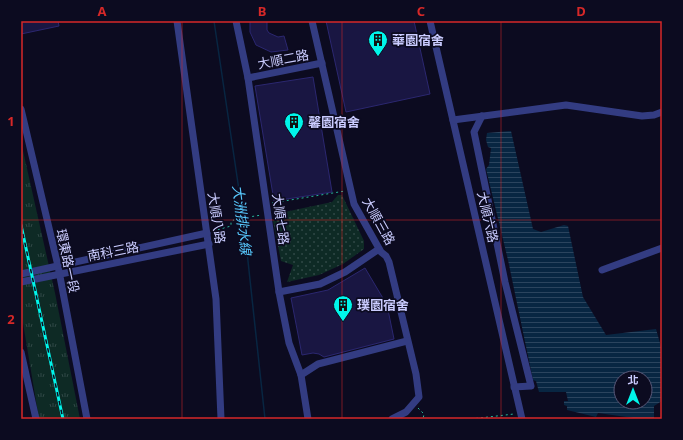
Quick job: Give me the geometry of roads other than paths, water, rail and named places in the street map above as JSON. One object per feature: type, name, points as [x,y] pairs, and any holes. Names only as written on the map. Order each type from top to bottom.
[{"type":"street","name":"大順八路","points":[[177,21],[216,299],[221,419]]},
{"type":"street","name":"大順七路","points":[[236,21],[248,78],[279,292],[289,343],[301,375],[308,419]]},
{"type":"street","name":"大順三路","points":[[312,21],[354,204],[379,249],[386,256],[389,262],[419,390],[419,396],[414,404],[406,412],[394,419]]},
{"type":"street","name":"大順六路","points":[[430,21],[521,416]]},
{"type":"street","name":"大順二路","points":[[248,78],[322,63]]},
{"type":"street","points":[[453,120],[566,105],[642,116],[654,115],[662,112]]},
{"type":"street","name":"環東路一段","points":[[21,109],[58,266],[87,419]]},
{"type":"street","points":[[482,116],[474,132],[505,282],[531,386],[514,387]]},
{"type":"street","name":"南科三路","points":[[21,274],[207,233]]},
{"type":"street","name":"南科三路","points":[[21,282],[209,244]]},
{"type":"street","points":[[602,270],[662,248]]},
{"type":"street","points":[[279,292],[320,284],[345,272],[379,249]]},
{"type":"street","points":[[301,375],[318,364],[407,341]]},
{"type":"street","points":[[21,352],[23,367],[36,419]]},
{"type":"water","points":[[511,131],[533,229],[541,232],[564,225],[568,226],[583,297],[606,335],[656,329],[662,350],[662,401],[654,406],[654,419],[641,419],[598,413],[596,417],[567,410],[567,406],[564,405],[564,401],[568,401],[566,392],[539,392],[536,381],[533,380],[508,260],[486,169],[489,165],[491,148],[488,147],[486,140],[487,133]]},
{"type":"waterway","name":"大洲排水線","points":[[214,21],[244,224],[265,419]]},
{"type":"railway","points":[[21,225],[63,419]]},
{"type":"place","name":"華園宿舍","points":[[378,57]]},
{"type":"place","name":"馨園宿舍","points":[[294,139]]},
{"type":"place","name":"璞園宿舍","points":[[343,322]]}]
